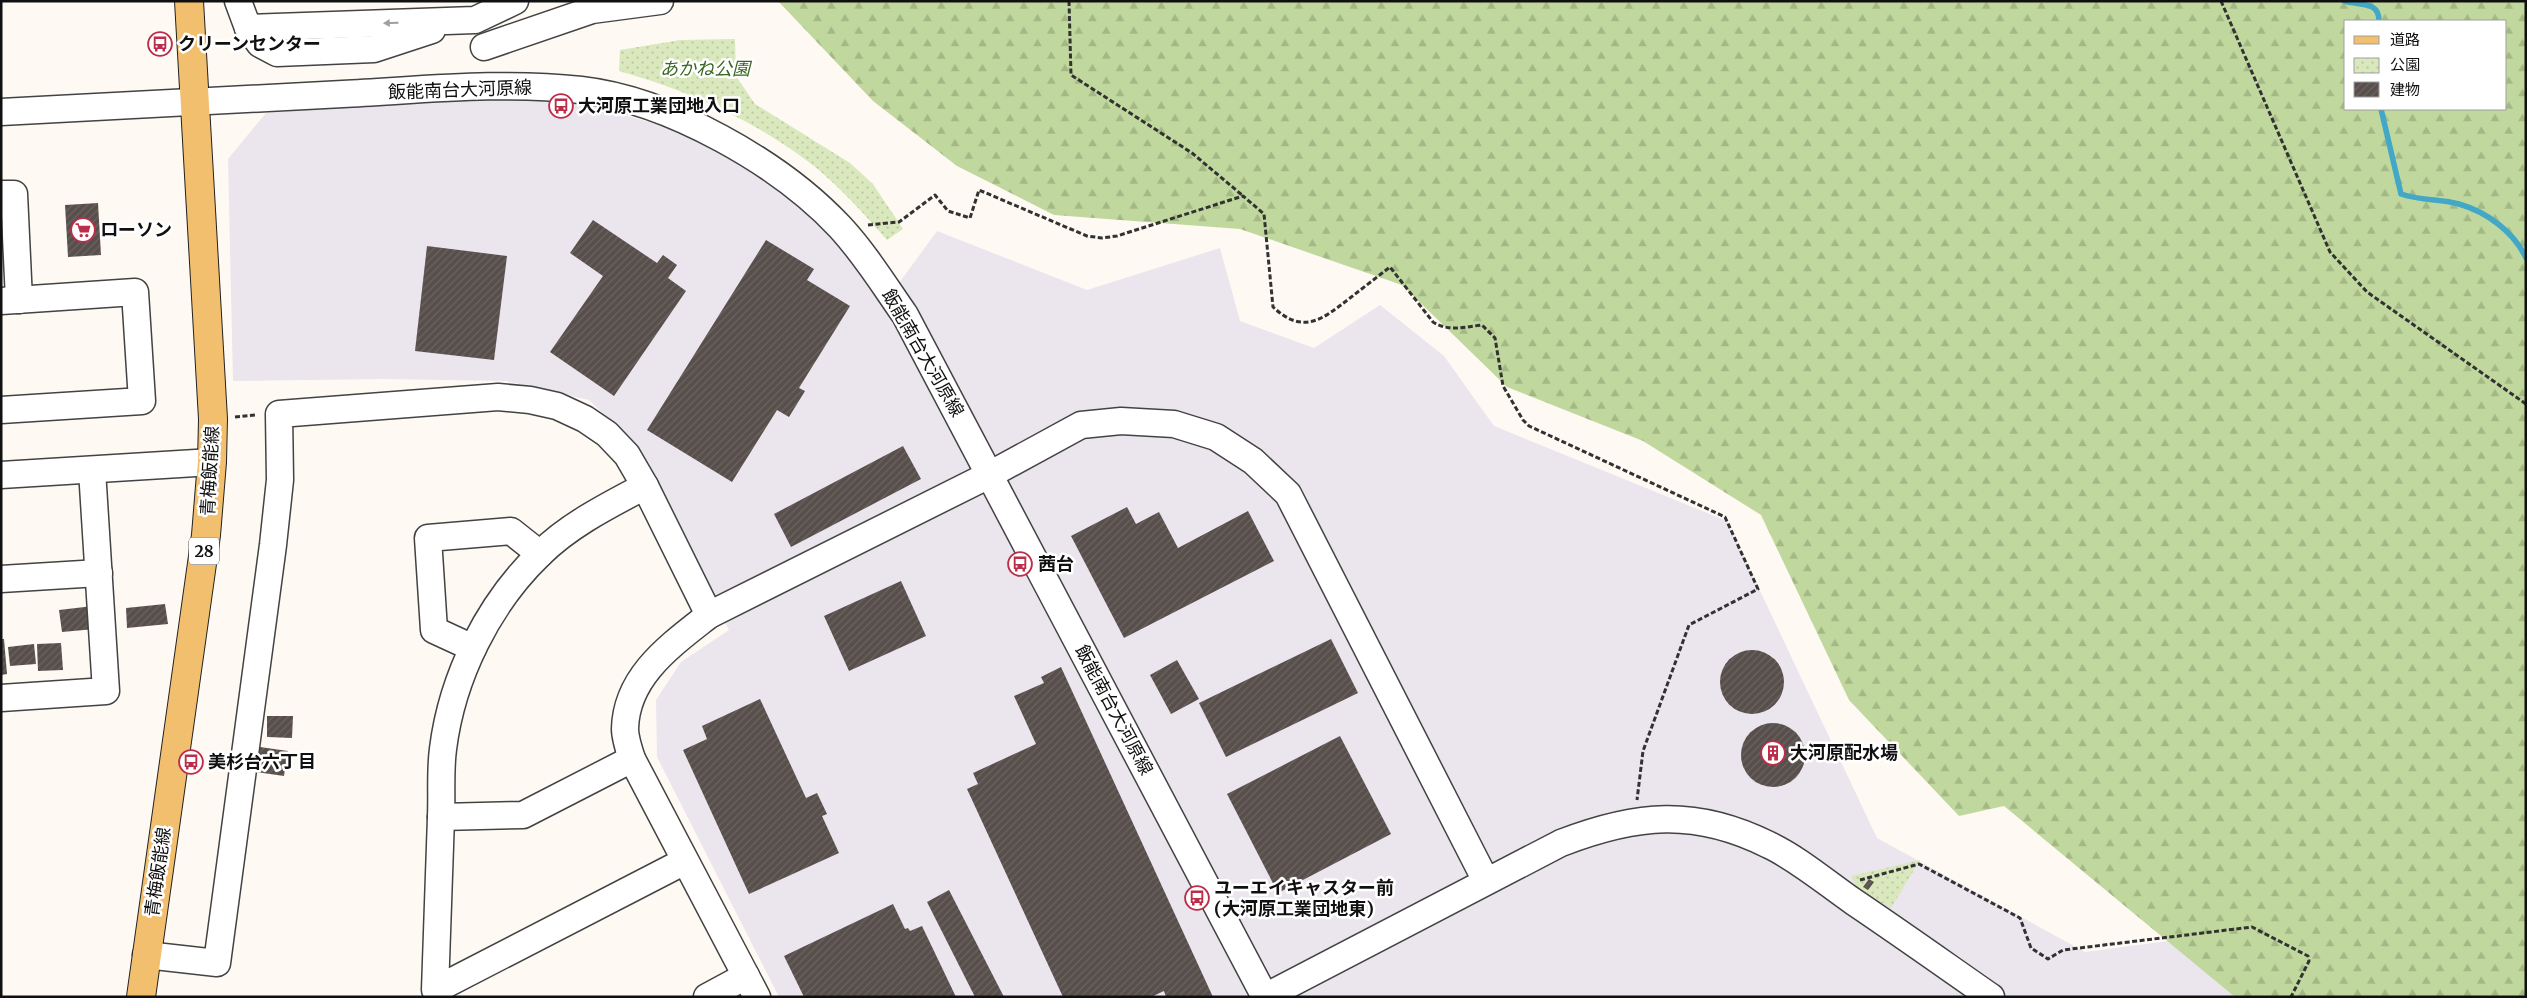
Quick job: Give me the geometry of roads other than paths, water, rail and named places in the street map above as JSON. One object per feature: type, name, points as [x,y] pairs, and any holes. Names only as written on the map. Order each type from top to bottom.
[{"type":"main road","name":"青梅飯能線","points":[[141,997],[206,535],[212,462],[213,419],[189,1]]},
{"type":"street","points":[[238,1],[248,28],[469,20],[515,1]]},
{"type":"street","points":[[484,47],[592,10],[660,1]]},
{"type":"street","points":[[469,20],[484,47],[488,59],[490,87]]},
{"type":"street","name":"飯能南台大河原線","points":[[1,112],[490,87],[583,90],[635,103],[704,130],[738,148],[773,171],[840,227],[871,266],[905,315],[991,474],[1265,997]]},
{"type":"street","points":[[1,194],[14,194],[10,301],[135,292],[142,401],[1,410]]},
{"type":"street","points":[[146,955],[217,963],[273,545],[280,480],[279,414],[498,397],[530,400],[557,406],[585,419],[607,434],[627,455],[645,486],[709,615]]},
{"type":"street","points":[[707,997],[752,986],[632,759],[625,730],[629,700],[644,672],[672,644],[709,615],[991,474],[1081,425],[1121,420],[1174,424],[1216,438],[1253,461],[1288,494],[1486,882]]},
{"type":"street","points":[[1,475],[212,462]]},
{"type":"street","points":[[1,698],[106,691],[92,470]]},
{"type":"street","points":[[433,993],[443,749],[454,696],[473,648],[501,600],[540,554],[595,513],[645,486]]},
{"type":"street","points":[[473,648],[434,630],[428,538],[510,531],[540,554]]},
{"type":"street","points":[[1,579],[99,573]]},
{"type":"street","points":[[441,817],[523,815],[632,759]]},
{"type":"street","points":[[1265,997],[1561,843],[1595,830],[1635,820],[1684,819],[1728,827],[1770,845],[1991,997]]},
{"type":"street","points":[[433,993],[685,860]]},
{"type":"waterway","points":[[2344,1],[2372,7],[2376,10],[2379,20]]},
{"type":"waterway","points":[[2381,110],[2401,194],[2459,204],[2480,212],[2507,232],[2526,258]]},
{"type":"place","name":"クリーンセンター","points":[[160,44]]},
{"type":"place","name":"大河原工業団地入口","points":[[561,106]]},
{"type":"place","name":"ローソン","points":[[83,230]]},
{"type":"place","name":"茜台","points":[[1020,564]]},
{"type":"place","name":"大河原配水場","points":[[1773,753]]},
{"type":"place","name":"美杉台六丁目","points":[[191,762]]},
{"type":"place","name":"ユーエイキャスター前 (大河原工業団地東)","points":[[1197,898]]},
{"type":"park label","name":"あかね公園","points":[[705,69]]}]
